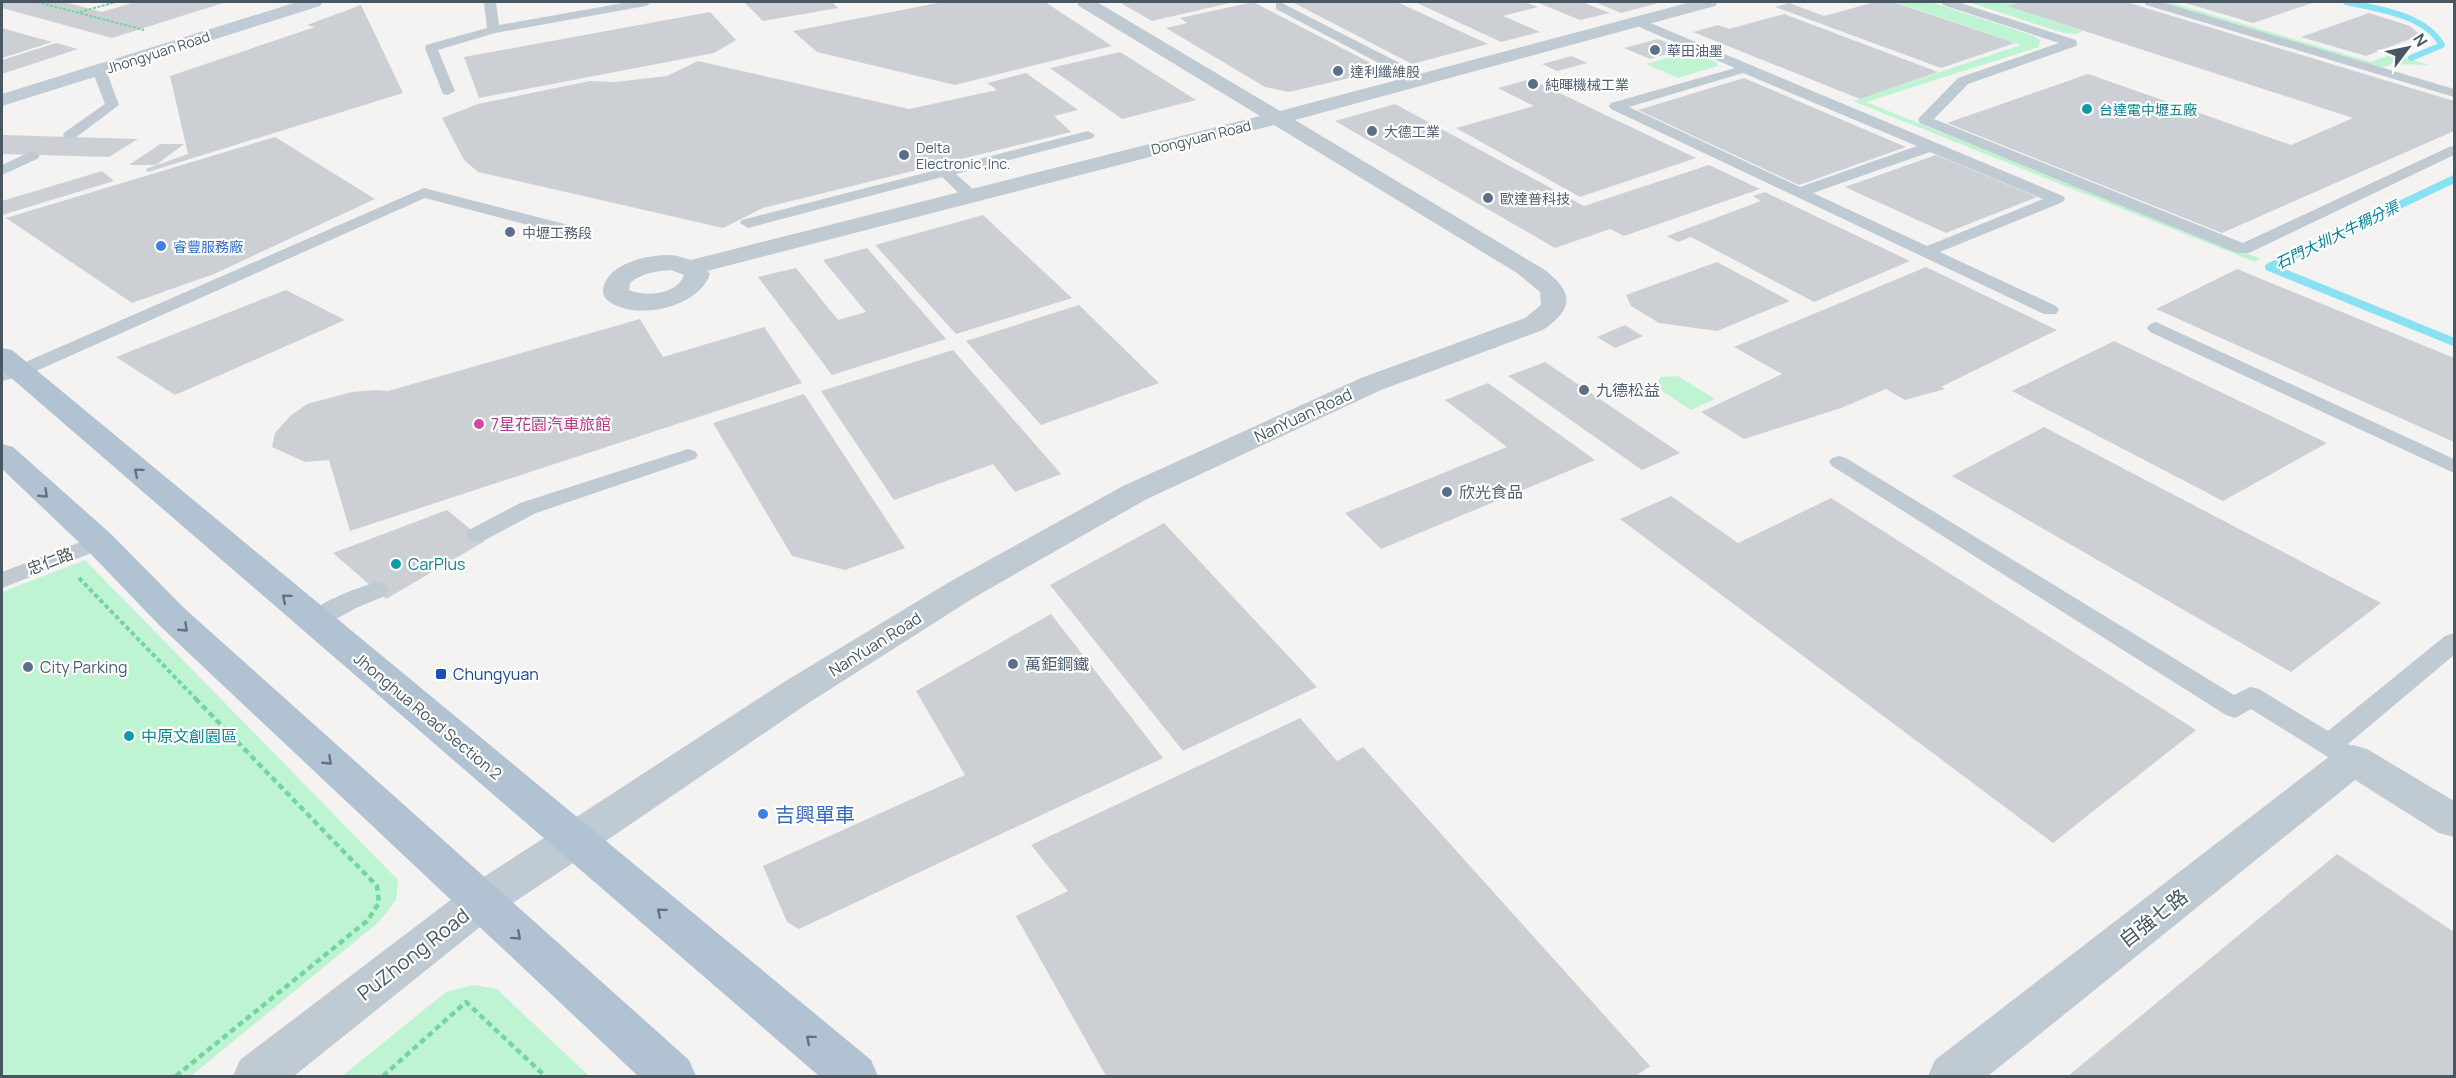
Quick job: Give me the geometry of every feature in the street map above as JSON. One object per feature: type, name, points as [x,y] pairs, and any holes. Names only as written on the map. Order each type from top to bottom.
[{"type":"main road","name":"Jhongyuan Road","points":[[2,87],[276,2]]},
{"type":"main road","name":"Jhongyuan Road","points":[[2,100],[314,2]]},
{"type":"main road","name":"Jhonghua Road Section 2","points":[[8,367],[576,839],[854,1077]]},
{"type":"main road","points":[[2,453],[99,542],[172,617],[672,1077]]},
{"type":"street","name":"NanYuan Road","points":[[576,839],[797,692],[953,595],[1134,493],[1371,384],[1534,324],[1548,316],[1555,308],[1554,291],[1538,277],[1085,2]]},
{"type":"street","name":"Dongyuan Road","points":[[692,267],[1277,118],[1709,2]]},
{"type":"street","points":[[2341,753],[2454,821]]},
{"type":"street","name":"自強七路","points":[[1952,1077],[2341,753]]},
{"type":"street","name":"PuZhong Road","points":[[257,1077],[480,902],[576,839]]},
{"type":"lane","points":[[490,2],[493,30]]},
{"type":"lane","points":[[578,2],[586,13]]},
{"type":"lane","points":[[448,91],[431,48],[493,30],[646,2]]},
{"type":"lane","points":[[1947,2],[2071,43],[1963,81],[1925,120],[2243,249],[2454,150]]},
{"type":"lane","points":[[2150,2],[2454,93]]},
{"type":"lane","points":[[1280,6],[1420,79]]},
{"type":"lane","points":[[1636,21],[1748,68],[1616,106],[2050,310]]},
{"type":"lane","points":[[1744,69],[2057,199],[1926,252]]},
{"type":"lane","points":[[69,135],[112,105],[99,70]]},
{"type":"lane","points":[[748,224],[1088,135]]},
{"type":"lane","points":[[1800,192],[1929,147]]},
{"type":"lane","points":[[2,171],[32,156]]},
{"type":"lane","points":[[945,172],[972,196]]},
{"type":"lane","points":[[8,367],[424,193],[582,234]]},
{"type":"lane","points":[[2156,328],[2454,467]]},
{"type":"lane","points":[[477,535],[528,508],[688,455]]},
{"type":"lane","points":[[1839,462],[2235,708],[2250,696],[2341,753],[2454,642]]},
{"type":"lane","name":"忠仁路","points":[[2,580],[99,542]]},
{"type":"lane","points":[[313,621],[348,602],[377,590]]},
{"type":"path","points":[[37,2],[168,36]]},
{"type":"path","points":[[80,13],[116,2]]},
{"type":"path","points":[[73,571],[376,886],[379,903],[367,921],[176,1077]]},
{"type":"path","points":[[383,1077],[466,1002],[545,1077]]},
{"type":"green space","points":[[1895,2],[1931,2],[2034,36],[2040,40],[2039,47],[1866,102],[2261,259],[2255,262],[1853,101],[2021,45]]},
{"type":"green space","points":[[1968,2],[2022,2],[2008,6],[2083,31],[2076,34],[2063,33]]},
{"type":"green space","points":[[2159,2],[2169,2],[2371,62],[2392,54],[2429,65],[2392,64],[2380,68]]},
{"type":"green space","points":[[1690,51],[1716,62],[1718,66],[1678,78],[1646,64]]},
{"type":"green space","points":[[1678,376],[1715,399],[1691,410],[1654,386],[1661,377]]},
{"type":"green space","name":"中原文創園區","points":[[85,560],[398,880],[396,900],[379,922],[191,1076],[2,1076],[2,592]]},
{"type":"green space","points":[[474,985],[497,989],[589,1076],[342,1076],[446,992]]},
{"type":"building","points":[[2,2],[64,2],[102,12],[135,2],[226,2],[112,38],[2,8]]},
{"type":"building","points":[[744,2],[832,2],[838,8],[763,21]]},
{"type":"building","points":[[943,2],[1045,2],[1112,46],[955,85],[817,52],[793,31]]},
{"type":"building","points":[[1119,2],[1234,2],[1152,21]]},
{"type":"building","points":[[1253,2],[1384,70],[1289,92],[1265,87],[1166,28],[1187,23],[1180,18]]},
{"type":"building","points":[[1292,2],[1397,2],[1488,44],[1412,64]]},
{"type":"building","points":[[1415,2],[1524,2],[1538,7],[1503,16],[1540,32],[1501,42]]},
{"type":"building","points":[[1536,2],[1582,2],[1610,13],[1580,20]]},
{"type":"building","points":[[1595,2],[1662,2],[1621,13]]},
{"type":"building","points":[[1875,2],[1893,2],[2015,43],[1941,68],[1775,7],[1789,3],[1824,16]]},
{"type":"building","name":"台達電中壢五廠","points":[[2022,2],[2126,2],[2454,101],[2454,131],[2222,233],[1947,123],[2088,74],[2291,145],[2353,118],[2007,6]]},
{"type":"building","points":[[2182,2],[2315,2],[2253,23]]},
{"type":"building","points":[[361,5],[403,93],[148,172],[146,169],[188,154],[170,76],[315,27],[307,25]]},
{"type":"building","points":[[710,12],[736,40],[714,53],[479,98],[464,57]]},
{"type":"building","points":[[2369,13],[2410,26],[2418,36],[2366,56],[2301,37]]},
{"type":"building","points":[[1784,14],[1938,72],[1860,99],[1693,32],[1718,25],[1729,29]]},
{"type":"building","points":[[2,28],[30,36],[52,42],[2,58]]},
{"type":"building","points":[[1658,39],[1684,49],[1650,59],[1624,48]]},
{"type":"building","points":[[56,43],[78,49],[2,74],[2,60]]},
{"type":"building","points":[[1120,52],[1196,100],[1122,119],[1050,68]]},
{"type":"building","points":[[1572,56],[1587,63],[1557,71],[1542,64]]},
{"type":"building","points":[[698,61],[909,109],[997,90],[987,83],[1026,73],[1078,110],[1054,116],[1071,132],[763,208],[723,228],[478,172],[464,160],[442,118],[478,104],[590,81],[615,82],[667,76]]},
{"type":"building","points":[[1744,78],[1906,147],[1799,185],[1638,110]]},
{"type":"building","points":[[1530,79],[1696,158],[1580,197],[1456,128],[1534,106],[1498,88]]},
{"type":"building","points":[[1395,104],[1584,206],[1709,165],[1760,189],[1624,236],[1610,229],[1555,248],[1335,121]]},
{"type":"building","points":[[2,136],[138,139],[109,157],[2,154]]},
{"type":"building","name":"睿豐服務廠","points":[[275,137],[375,199],[214,274],[132,303],[6,218]]},
{"type":"building","points":[[160,144],[184,144],[156,165],[129,165]]},
{"type":"building","points":[[1936,155],[2037,197],[1946,233],[1845,187]]},
{"type":"building","points":[[102,171],[114,181],[2,215],[2,201]]},
{"type":"building","points":[[1765,192],[1910,261],[1814,302],[1691,237],[1678,242],[1667,236],[1761,201],[1753,196]]},
{"type":"building","points":[[983,215],[1072,298],[956,334],[875,245]]},
{"type":"building","points":[[867,248],[946,339],[832,375],[758,277],[796,268],[838,320],[866,312],[823,260]]},
{"type":"building","points":[[1717,262],[1790,301],[1717,331],[1659,323],[1631,306],[1626,295]]},
{"type":"building","points":[[1926,267],[2057,330],[1941,387],[1945,389],[1905,400],[1886,389],[1841,408],[1744,439],[1701,412],[1782,374],[1734,347]]},
{"type":"building","points":[[2237,269],[2454,358],[2454,442],[2156,309]]},
{"type":"building","points":[[286,290],[345,320],[175,395],[116,357]]},
{"type":"building","points":[[1079,305],[1159,383],[1041,425],[966,341]]},
{"type":"building","name":"7星花園汽車旅館","points":[[640,319],[663,357],[764,327],[802,383],[350,531],[329,460],[305,462],[272,447],[275,433],[290,416],[307,404],[352,392],[388,391]]},
{"type":"building","points":[[1625,325],[1643,336],[1615,348],[1597,337]]},
{"type":"building","points":[[2114,341],[2327,443],[2223,501],[2012,391]]},
{"type":"building","points":[[953,350],[1061,474],[1015,492],[993,464],[894,500],[821,391]]},
{"type":"building","points":[[1545,362],[1680,453],[1642,470],[1508,376]]},
{"type":"building","points":[[1488,383],[1595,460],[1381,549],[1345,513],[1507,447],[1445,400]]},
{"type":"building","points":[[804,394],[905,548],[845,570],[792,556],[713,423]]},
{"type":"building","points":[[2044,427],[2381,603],[2291,672],[1952,476]]},
{"type":"building","points":[[1671,496],[1738,543],[1831,498],[2196,730],[2053,843],[1620,519]]},
{"type":"building","name":"CarPlus","points":[[447,510],[485,541],[386,599],[333,553]]},
{"type":"building","points":[[1164,523],[1317,687],[1183,751],[1050,585]]},
{"type":"building","points":[[1051,614],[1163,758],[799,929],[787,922],[763,866],[965,775],[916,691]]},
{"type":"building","points":[[1300,718],[1337,761],[1363,747],[1650,1066],[1636,1076],[1106,1076],[1016,916],[1068,891],[1031,845]]},
{"type":"building","points":[[2337,854],[2454,932],[2454,1076],[2068,1076]]},
{"type":"waterway","name":"石門大圳大牛稠分渠","points":[[2346,2],[2399,14],[2424,26],[2442,45],[2411,58]]},
{"type":"waterway","name":"石門大圳大牛稠分渠","points":[[2454,179],[2269,267],[2454,342]]},
{"type":"place","name":"華田油墨","points":[[1655,50]]},
{"type":"place","name":"達利纖維股","points":[[1338,71]]},
{"type":"place","name":"純暉機械工業","points":[[1533,84]]},
{"type":"place","name":"台達電中壢五廠","points":[[2087,109]]},
{"type":"place","name":"大德工業","points":[[1372,131]]},
{"type":"place","name":"Delta Electronic ,Inc.","points":[[904,155]]},
{"type":"place","name":"歐達普科技","points":[[1488,198]]},
{"type":"place","name":"中壢工務段","points":[[510,232]]},
{"type":"place","name":"睿豐服務廠","points":[[161,246]]},
{"type":"place","name":"九德松益","points":[[1584,390]]},
{"type":"place","name":"7星花園汽車旅館","points":[[479,424]]},
{"type":"place","name":"欣光食品","points":[[1447,492]]},
{"type":"place","name":"CarPlus","points":[[396,564]]},
{"type":"place","name":"萬鉅鋼鐵","points":[[1013,664]]},
{"type":"place","name":"City Parking","points":[[28,667]]},
{"type":"place","name":"Chungyuan","points":[[441,674]]},
{"type":"place","name":"中原文創園區","points":[[129,736]]},
{"type":"place","name":"吉興單車","points":[[763,814]]}]
